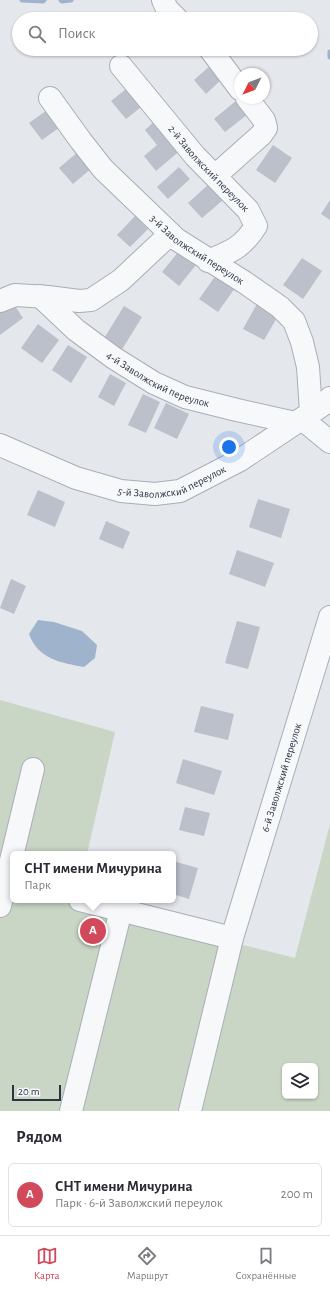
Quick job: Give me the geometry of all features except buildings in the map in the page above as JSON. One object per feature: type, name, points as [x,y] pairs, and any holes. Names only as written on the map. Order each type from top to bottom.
[{"type":"street","points":[[163,0],[170,12]]},
{"type":"street","points":[[215,56],[234,81]]},
{"type":"street","name":"2-й Заволжский переулок","points":[[121,66],[195,156],[248,210],[256,226],[249,238],[234,250],[208,261]]},
{"type":"street","name":"3-й Заволжский переулок","points":[[50,98],[103,169],[170,234],[208,261],[244,282],[280,307],[294,322],[302,342],[308,367],[303,418]]},
{"type":"street","points":[[214,176],[261,135],[266,128],[264,120],[252,104]]},
{"type":"street","points":[[0,301],[15,295],[40,296],[79,301],[91,300],[121,280],[170,234]]},
{"type":"street","name":"4-й Заволжский переулок","points":[[40,296],[76,330],[114,358],[154,383],[185,397],[303,418]]},
{"type":"street","name":"5-й Заволжский переулок","points":[[0,445],[76,478],[121,491],[155,494],[180,491],[240,460],[330,398]]},
{"type":"street","points":[[303,418],[330,442]]},
{"type":"street","name":"6-й Заволжский переулок","points":[[190,1111],[232,938],[330,617]]},
{"type":"street","points":[[16,851],[33,769]]},
{"type":"street","points":[[0,906],[10,882]]},
{"type":"street","points":[[92,903],[232,938]]},
{"type":"street","points":[[71,1111],[121,910]]},
{"type":"green space","points":[[0,700],[115,732],[88,851],[10,851],[10,903],[76,903],[295,958],[330,824],[330,1111],[0,1111]]},
{"type":"water","points":[[38,620],[54,622],[82,631],[97,645],[95,658],[84,667],[67,664],[44,654],[38,649],[29,634]]},
{"type":"waterway","points":[[22,0],[44,0]]},
{"type":"waterway","points":[[61,0],[71,0]]},
{"type":"waterway","points":[[330,52],[330,57]]},
{"type":"place","name":"СНТ имени Мичурина","points":[[93,931]]}]
